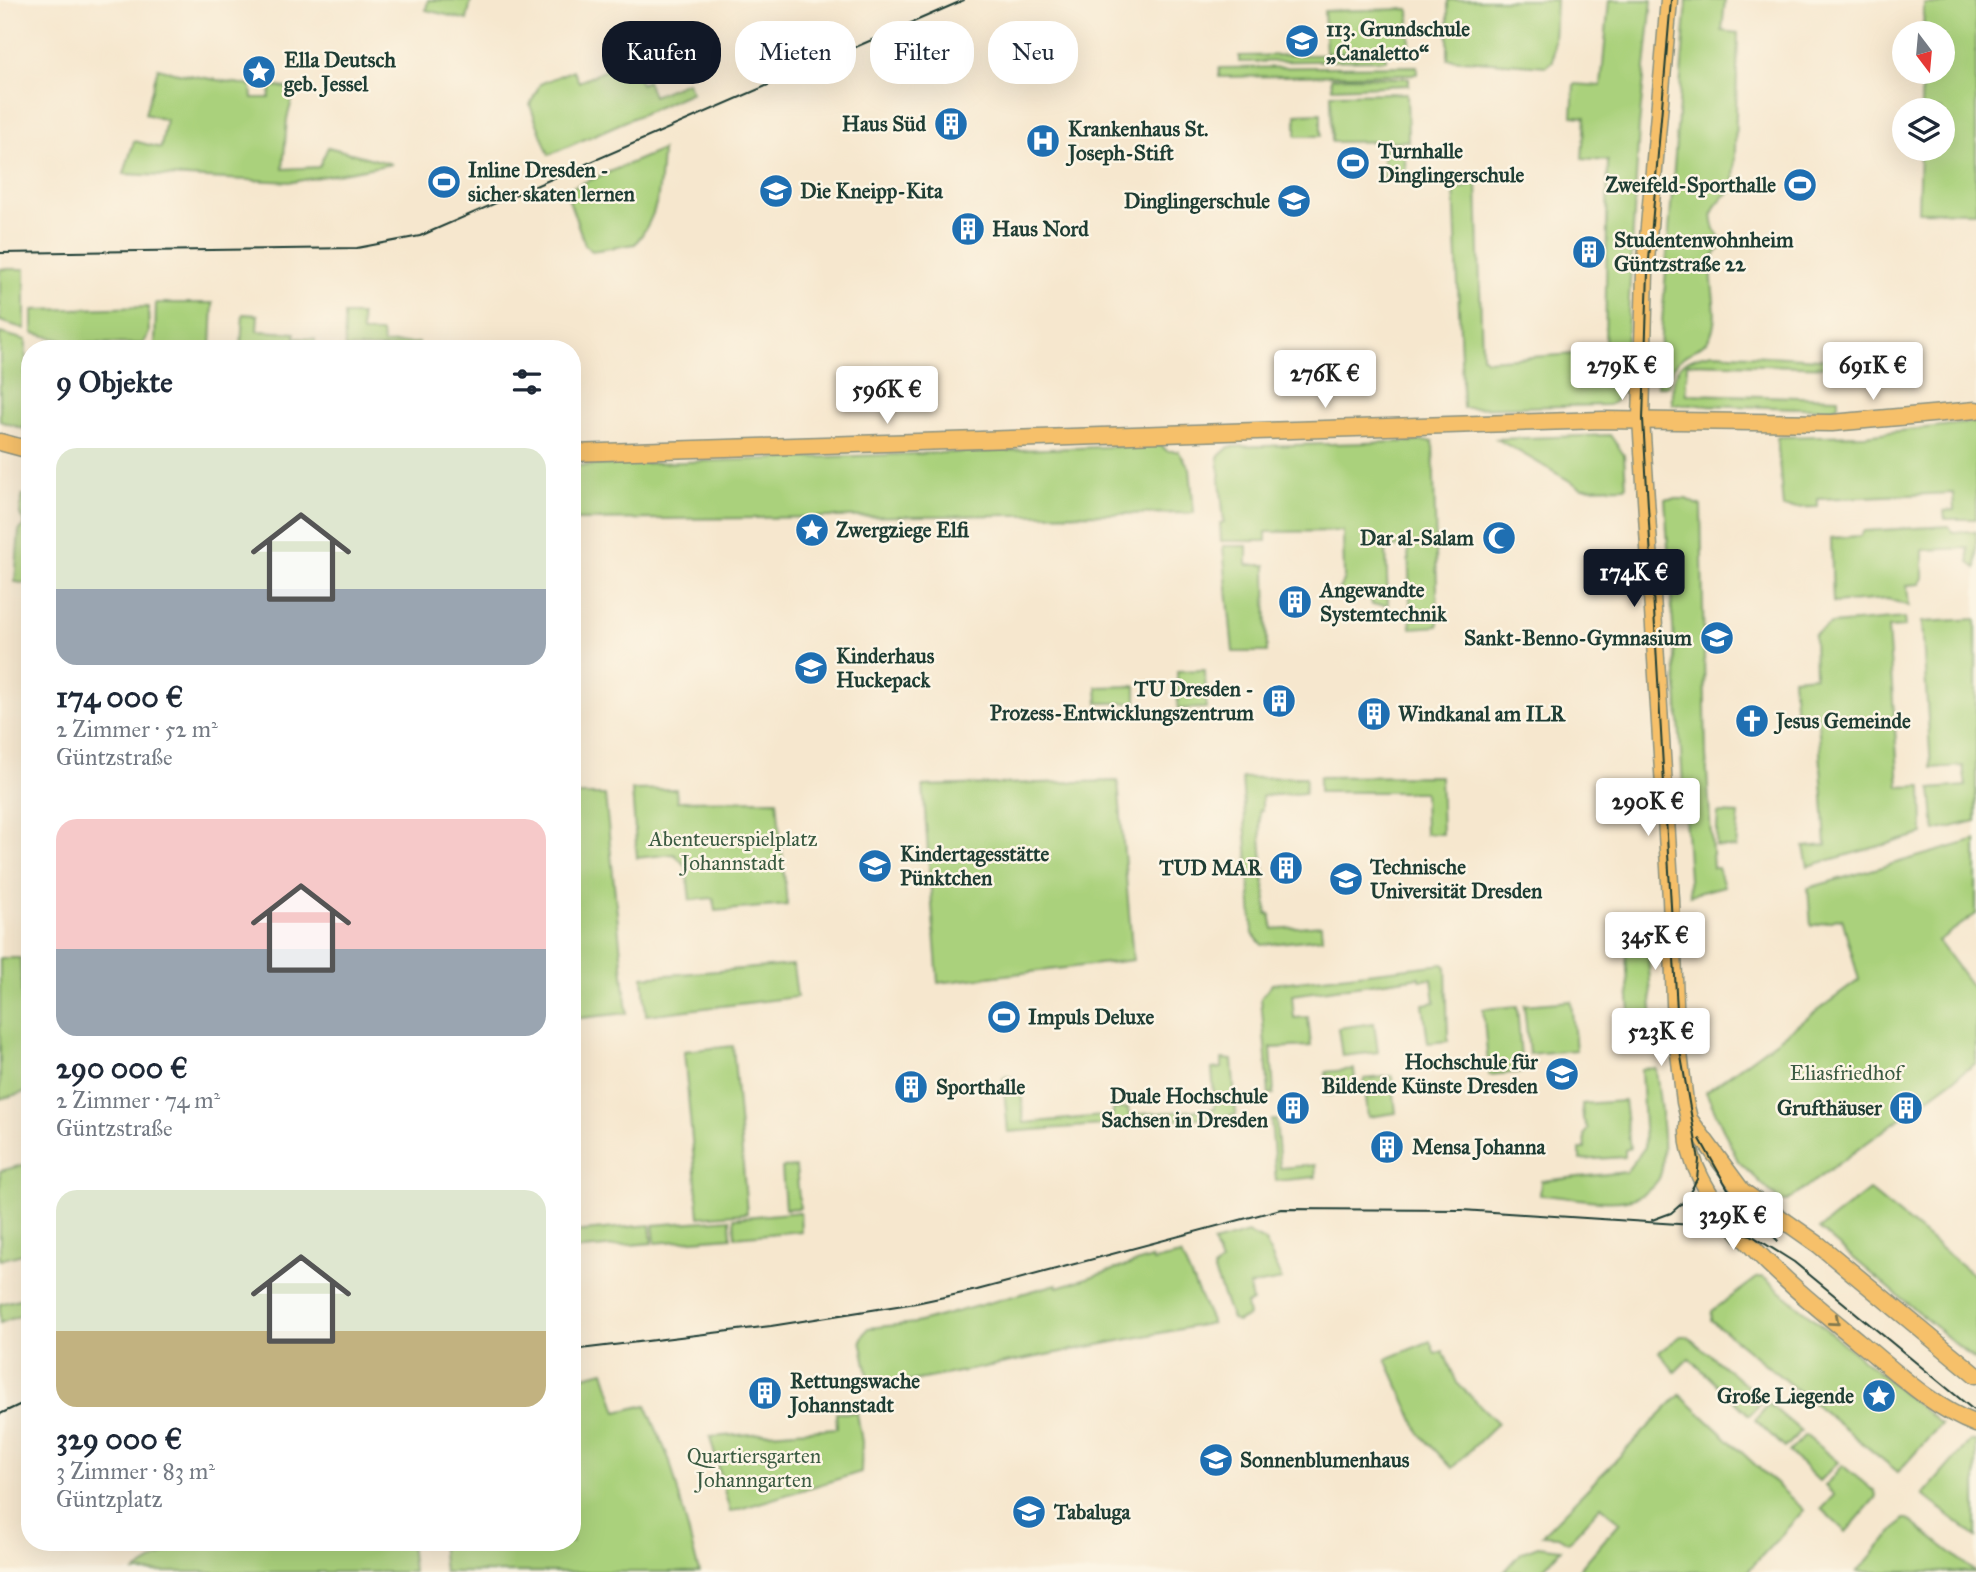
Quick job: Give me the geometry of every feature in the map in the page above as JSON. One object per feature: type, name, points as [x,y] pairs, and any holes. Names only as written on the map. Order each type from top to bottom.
[{"type":"main road","points":[[1669,0],[1645,272],[1641,419],[1671,899],[1675,1029],[1689,1119],[1686,1137],[1698,1172],[1759,1255],[1782,1278],[1936,1405],[1970,1422]]},
{"type":"main road","points":[[581,453],[1641,419],[1832,423],[1976,410]]},
{"type":"main road","points":[[0,442],[21,448]]},
{"type":"main road","points":[[1689,1119],[1742,1191],[1765,1209],[1785,1219],[1976,1376]]},
{"type":"green space","points":[[428,0],[471,0],[467,20],[426,10]]},
{"type":"green space","points":[[1448,0],[1556,0],[1553,61],[1547,66],[1448,59]]},
{"type":"green space","points":[[1609,0],[1652,0],[1639,126],[1624,387],[1613,403],[1608,405],[1463,408],[1454,186],[1461,189],[1477,182],[1482,356],[1487,360],[1605,352],[1608,161],[1582,159],[1585,117],[1572,116],[1574,84],[1601,86]]},
{"type":"green space","points":[[1687,0],[1725,0],[1722,31],[1738,33],[1734,190],[1718,202],[1712,215],[1715,229],[1724,245],[1715,255],[1712,265],[1715,311],[1713,329],[1703,344],[1675,365],[1668,386],[1657,386]]},
{"type":"green space","points":[[1947,0],[1976,0],[1976,212],[1918,211],[1920,161],[1955,161],[1955,98],[1921,98],[1922,84],[1955,84],[1955,21],[1923,21],[1924,4],[1946,4]]},
{"type":"green space","points":[[1409,9],[1410,50],[1326,53],[1324,11]]},
{"type":"green space","points":[[1386,54],[1386,60],[1239,62],[1239,56]]},
{"type":"green space","points":[[1417,66],[1417,74],[1219,77],[1219,68]]},
{"type":"green space","points":[[158,68],[251,86],[252,98],[269,98],[272,86],[295,89],[287,119],[283,169],[319,167],[328,147],[392,164],[292,182],[124,174],[134,141],[161,148],[166,120],[145,114]]},
{"type":"green space","points":[[573,70],[579,82],[602,72],[602,84],[648,84],[653,96],[682,84],[688,84],[692,92],[549,155],[530,105],[540,84]]},
{"type":"green space","points":[[1331,78],[1409,78],[1409,85],[1332,88]]},
{"type":"green space","points":[[1407,93],[1408,141],[1332,142],[1331,94]]},
{"type":"green space","points":[[1321,113],[1321,136],[1296,136],[1296,114]]},
{"type":"green space","points":[[1404,147],[1406,175],[1398,181],[1384,181],[1383,148]]},
{"type":"green space","points":[[662,150],[657,200],[643,233],[635,244],[592,251],[585,245],[568,197],[573,187]]},
{"type":"green space","points":[[0,269],[25,269],[25,329],[0,321]]},
{"type":"green space","points":[[156,303],[213,303],[211,340],[155,340]]},
{"type":"green space","points":[[148,307],[149,333],[145,340],[62,340],[33,333],[33,310]]},
{"type":"green space","points":[[243,314],[258,315],[257,331],[295,333],[295,338],[315,339],[315,340],[241,340]]},
{"type":"green space","points":[[344,315],[361,315],[362,333],[382,333],[383,340],[345,340]]},
{"type":"green space","points":[[0,333],[26,340],[21,340],[21,428],[0,421]]},
{"type":"green space","points":[[1713,353],[1839,360],[1839,367],[1687,363],[1686,394],[1838,398],[1838,406],[1832,409],[1672,404],[1673,382],[1679,368],[1691,359]]},
{"type":"green space","points":[[1976,422],[1976,519],[1945,519],[1944,511],[1954,510],[1953,493],[1818,499],[1818,507],[1783,508],[1777,437],[1865,435]]},
{"type":"green space","points":[[1610,435],[1624,455],[1626,487],[1582,488],[1497,439]]},
{"type":"green space","points":[[1433,441],[1438,626],[1411,628],[1408,546],[1386,547],[1388,605],[1372,605],[1371,598],[1334,599],[1344,579],[1343,531],[1266,532],[1266,541],[1221,541],[1220,523],[1224,522],[1218,457],[1229,447]]},
{"type":"green space","points":[[1161,445],[1167,451],[1178,451],[1190,468],[1194,513],[581,520],[581,466]]},
{"type":"green space","points":[[1665,499],[1686,499],[1701,506],[1706,756],[1713,868],[1718,868],[1724,886],[1690,895]]},
{"type":"green space","points":[[1949,526],[1953,532],[1976,531],[1976,568],[1969,563],[1968,548],[1923,550],[1923,578],[1920,584],[1907,585],[1909,606],[1888,599],[1833,603],[1831,538],[1860,536],[1864,531]]},
{"type":"green space","points":[[21,529],[21,583],[15,582]]},
{"type":"green space","points":[[1223,546],[1247,546],[1247,565],[1266,565],[1267,652],[1233,652]]},
{"type":"green space","points":[[1904,618],[1905,627],[1888,628],[1899,787],[1922,786],[1923,834],[1808,866],[1804,847],[1826,845],[1818,718],[1796,719],[1793,678],[1815,676],[1814,635],[1831,624]]},
{"type":"green space","points":[[1976,619],[1976,821],[1935,831],[1931,789],[1966,786],[1963,766],[1931,768],[1922,622]]},
{"type":"green space","points":[[1205,670],[1206,708],[1178,709],[1177,671]]},
{"type":"green space","points":[[1136,686],[1136,703],[1098,703],[1097,687]]},
{"type":"green space","points":[[1440,776],[1442,834],[1425,834],[1424,792],[1319,792],[1319,777]]},
{"type":"green space","points":[[1306,777],[1305,793],[1262,796],[1262,810],[1259,810],[1267,915],[1270,914],[1273,929],[1321,925],[1322,938],[1262,945],[1253,934],[1242,778]]},
{"type":"green space","points":[[1118,781],[1133,960],[938,983],[923,786]]},
{"type":"green space","name":"Abenteuerspielplatz Johannstadt","points":[[676,789],[677,801],[777,800],[787,905],[715,911],[713,898],[690,900],[686,866],[674,854],[637,858],[632,790]]},
{"type":"green space","points":[[581,795],[605,795],[627,1013],[581,1018]]},
{"type":"green space","points":[[1718,813],[1739,814],[1736,848],[1716,846]]},
{"type":"green space","name":"Eliasfriedhof","points":[[1976,840],[1976,914],[1938,941],[1976,992],[1976,1063],[1787,1201],[1780,1201],[1738,1161],[1706,1092],[1859,980],[1842,918],[1811,926],[1808,888]]},
{"type":"green space","points":[[1647,939],[1653,1024],[1631,1027],[1625,942]]},
{"type":"green space","points":[[0,958],[20,958],[21,1093],[0,1099]]},
{"type":"green space","points":[[1443,964],[1446,967],[1448,1041],[1428,1043],[1423,1004],[1435,1002],[1432,979],[1420,980],[1420,977],[1292,995],[1294,1018],[1308,1017],[1311,1046],[1271,1048],[1274,1094],[1269,1094],[1261,998],[1272,984]]},
{"type":"green space","points":[[793,965],[797,997],[646,1015],[643,977]]},
{"type":"green space","points":[[1571,1001],[1576,1050],[1529,1054],[1524,1005]]},
{"type":"green space","points":[[1517,1006],[1522,1072],[1489,1075],[1483,1009]]},
{"type":"green space","points":[[1374,1023],[1378,1052],[1342,1056],[1338,1028]]},
{"type":"green space","points":[[733,1046],[747,1213],[699,1217],[684,1051]]},
{"type":"green space","points":[[1222,1059],[1232,1060],[1236,1115],[1008,1132],[1003,1078],[1007,1076],[1017,1083],[1020,1089],[1024,1123],[1113,1115],[1113,1109],[1128,1108],[1129,1115],[1215,1109],[1212,1069],[1222,1068]]},
{"type":"green space","points":[[1656,1068],[1663,1158],[1658,1180],[1653,1186],[1639,1196],[1622,1201],[1540,1195],[1541,1181],[1626,1172],[1645,1147],[1641,1069]]},
{"type":"green space","points":[[1354,1069],[1356,1092],[1328,1095],[1326,1072]]},
{"type":"green space","points":[[1392,1076],[1396,1113],[1368,1117],[1364,1079]]},
{"type":"green space","points":[[1624,1101],[1630,1148],[1625,1150],[1625,1157],[1580,1160],[1580,1149],[1585,1149],[1584,1134],[1588,1129],[1583,1119],[1582,1104]]},
{"type":"green space","points":[[1271,1120],[1276,1120],[1280,1168],[1315,1165],[1316,1177],[1276,1181]]},
{"type":"green space","points":[[21,1165],[21,1254],[0,1260],[0,1171]]},
{"type":"green space","points":[[796,1167],[800,1208],[785,1209],[782,1168]]},
{"type":"green space","points":[[1869,1190],[1976,1277],[1976,1361],[1819,1229]]},
{"type":"green space","points":[[800,1212],[801,1231],[735,1237],[734,1218]]},
{"type":"green space","points":[[730,1219],[731,1237],[655,1243],[653,1225]]},
{"type":"green space","points":[[650,1225],[652,1243],[581,1249],[581,1231]]},
{"type":"green space","points":[[1248,1233],[1265,1241],[1282,1280],[1249,1286],[1252,1302],[1246,1304],[1248,1316],[1237,1322],[1232,1319],[1213,1269],[1221,1263],[1213,1243]]},
{"type":"green space","points":[[1181,1255],[1212,1323],[871,1389],[861,1340],[868,1328],[916,1323],[1057,1284],[1058,1287],[1152,1258],[1153,1261]]},
{"type":"green space","points":[[1763,1277],[1941,1424],[1898,1472],[1711,1320],[1712,1311],[1757,1278]]},
{"type":"green space","points":[[21,1298],[21,1315],[0,1323],[0,1304]]},
{"type":"green space","points":[[1681,1336],[1687,1336],[1764,1400],[1749,1415],[1689,1358],[1675,1372],[1659,1352]]},
{"type":"green space","points":[[1430,1341],[1435,1354],[1443,1351],[1457,1383],[1498,1423],[1452,1468],[1420,1434],[1386,1359]]},
{"type":"green space","points":[[604,1371],[617,1412],[646,1405],[670,1461],[699,1572],[444,1572],[442,1551],[581,1551],[581,1377]]},
{"type":"green space","points":[[1680,1395],[1804,1510],[1747,1572],[1577,1572],[1620,1522],[1601,1506],[1568,1542],[1558,1536],[1542,1535]]},
{"type":"green space","points":[[1769,1404],[1801,1431],[1785,1448],[1755,1420]]},
{"type":"green space","name":"Quartiersgarten Johanngarten","points":[[836,1413],[857,1413],[862,1442],[861,1472],[730,1512],[710,1437],[837,1428]]},
{"type":"green space","points":[[1805,1435],[1838,1462],[1819,1481],[1789,1452]]},
{"type":"green space","points":[[1970,1441],[1976,1441],[1976,1537],[1923,1495]]},
{"type":"green space","points":[[1842,1465],[1875,1492],[1876,1497],[1846,1532],[1821,1509],[1834,1495],[1825,1486]]},
{"type":"green space","points":[[1904,1519],[1908,1519],[1975,1572],[1857,1572]]},
{"type":"green space","points":[[1538,1546],[1561,1549],[1541,1572],[1504,1572],[1522,1552]]},
{"type":"green space","points":[[169,1551],[411,1551],[413,1572],[135,1572]]},
{"type":"tram line","points":[[0,253],[357,248],[420,236],[964,0]]},
{"type":"tram line","points":[[1652,1220],[1671,1213],[1686,1200],[1697,1179],[1699,1160],[1679,1045],[1643,419],[1648,272],[1671,0]]},
{"type":"tram line","points":[[1700,1139],[1728,1189],[1778,1241]]},
{"type":"tram line","points":[[581,1349],[771,1326],[916,1303],[977,1290],[1281,1209],[1462,1210],[1709,1226],[1751,1235],[1794,1262],[1976,1412]]},
{"type":"tram line","points":[[0,1414],[21,1404]]},
{"type":"place","name":"113. Grundschule „Canaletto“","points":[[1302,41]]},
{"type":"place","name":"Ella Deutsch geb. Jessel","points":[[259,72]]},
{"type":"place","name":"Haus Süd","points":[[951,124]]},
{"type":"place","name":"Krankenhaus St. Joseph-Stift","points":[[1043,141]]},
{"type":"place","name":"Turnhalle Dinglingerschule","points":[[1353,163]]},
{"type":"place","name":"Inline Dresden - sicher skaten lernen","points":[[444,182]]},
{"type":"place","name":"Zweifeld-Sporthalle","points":[[1800,185]]},
{"type":"place","name":"Die Kneipp-Kita","points":[[776,191]]},
{"type":"place","name":"Dinglingerschule","points":[[1294,201]]},
{"type":"place","name":"Haus Nord","points":[[968,229]]},
{"type":"place","name":"Studentenwohnheim Güntzstraße 22","points":[[1589,252]]},
{"type":"place","name":"Zwergziege Elfi","points":[[812,530]]},
{"type":"place","name":"Dar al-Salam","points":[[1499,538]]},
{"type":"place","name":"Angewandte Systemtechnik","points":[[1295,602]]},
{"type":"place","name":"Sankt-Benno-Gymnasium","points":[[1717,638]]},
{"type":"place","name":"Kinderhaus Huckepack","points":[[811,668]]},
{"type":"place","name":"TU Dresden - Prozess-Entwicklungszentrum","points":[[1279,701]]},
{"type":"place","name":"Windkanal am ILR","points":[[1374,714]]},
{"type":"place","name":"Jesus Gemeinde","points":[[1752,721]]},
{"type":"place","name":"Kindertagesstätte Pünktchen","points":[[875,866]]},
{"type":"place","name":"TUD MAR","points":[[1286,868]]},
{"type":"place","name":"Technische Universität Dresden","points":[[1346,879]]},
{"type":"place","name":"Impuls Deluxe","points":[[1004,1017]]},
{"type":"place","name":"Hochschule für Bildende Künste Dresden","points":[[1562,1074]]},
{"type":"place","name":"Sporthalle","points":[[911,1087]]},
{"type":"place","name":"Duale Hochschule Sachsen in Dresden","points":[[1293,1108]]},
{"type":"place","name":"Grufthäuser","points":[[1906,1108]]},
{"type":"place","name":"Mensa Johanna","points":[[1387,1147]]},
{"type":"place","name":"Rettungswache Johannstadt","points":[[765,1393]]},
{"type":"place","name":"Große Liegende","points":[[1879,1396]]},
{"type":"place","name":"Sonnenblumenhaus","points":[[1216,1460]]},
{"type":"place","name":"Tabaluga","points":[[1029,1512]]}]
